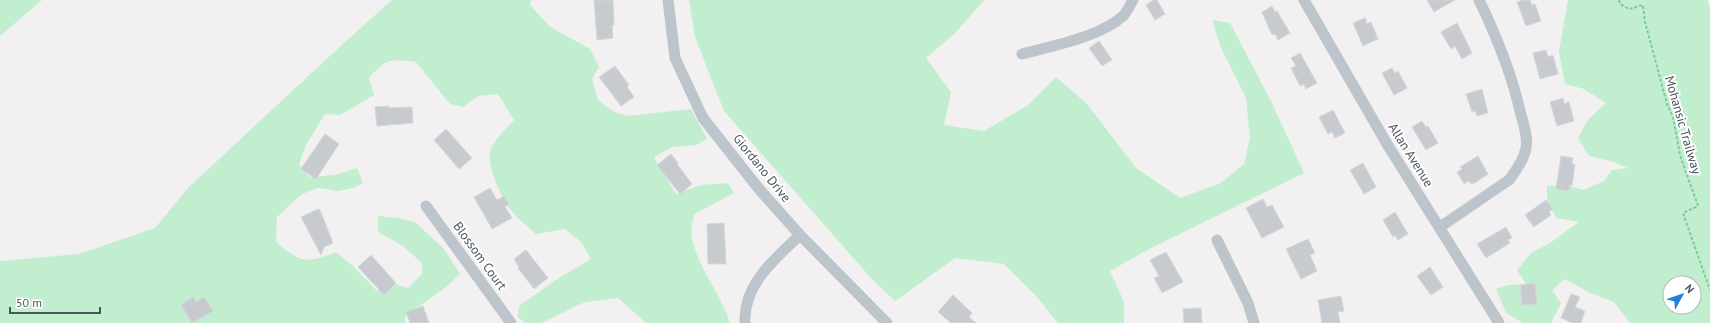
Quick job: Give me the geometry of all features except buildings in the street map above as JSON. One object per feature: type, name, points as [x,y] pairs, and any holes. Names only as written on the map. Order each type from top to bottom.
[{"type":"street","name":"Giordano Drive","points":[[668,0],[676,58],[704,118],[759,189],[800,235],[887,323]]},
{"type":"street","points":[[1022,54],[1085,36],[1105,27],[1124,16],[1133,0]]},
{"type":"street","name":"Allan Avenue","points":[[1304,0],[1387,144],[1440,227],[1494,321]]},
{"type":"street","points":[[1440,227],[1509,180],[1518,169],[1526,149],[1526,138],[1516,91],[1497,37],[1479,0]]},
{"type":"street","name":"Blossom Court","points":[[426,206],[511,323]]},
{"type":"street","points":[[745,323],[748,299],[754,285],[765,269],[800,235]]},
{"type":"street","points":[[1217,240],[1248,303],[1254,323]]},
{"type":"path","name":"Mohansic Trailway","points":[[1618,0],[1620,4],[1629,9],[1643,5],[1645,22],[1667,104],[1673,117],[1680,155],[1698,206],[1683,213],[1710,290]]},
{"type":"green space","points":[[0,0],[42,0],[0,36]]},
{"type":"green space","points":[[392,0],[531,0],[530,5],[550,27],[590,49],[599,67],[592,79],[598,100],[614,112],[627,116],[691,109],[707,139],[696,145],[672,147],[654,157],[676,194],[701,185],[728,183],[734,193],[694,214],[691,233],[695,250],[730,323],[646,323],[618,298],[585,302],[541,323],[525,323],[518,317],[519,306],[559,278],[591,259],[581,242],[565,229],[536,234],[523,223],[507,205],[503,198],[492,172],[490,156],[491,149],[496,141],[514,120],[498,94],[478,96],[463,107],[450,104],[416,62],[395,60],[385,63],[369,78],[374,95],[340,115],[325,114],[306,145],[299,164],[309,177],[335,175],[357,168],[363,183],[353,188],[338,191],[318,188],[302,194],[277,217],[276,242],[298,258],[310,260],[336,252],[353,266],[377,291],[392,283],[408,288],[422,274],[422,263],[403,246],[378,232],[378,216],[398,218],[415,222],[444,249],[460,274],[447,286],[405,317],[405,323],[0,323],[0,261],[79,254],[155,228],[189,187]]},
{"type":"green space","points":[[689,0],[984,0],[956,32],[926,58],[951,92],[944,125],[984,131],[1028,105],[1056,77],[1087,104],[1136,168],[1180,198],[1221,183],[1244,164],[1250,138],[1246,98],[1221,48],[1212,20],[1230,23],[1271,101],[1304,173],[1149,249],[1110,271],[1124,302],[1124,323],[1058,323],[1037,297],[1004,264],[955,258],[895,301],[871,278],[724,111],[695,37]]},
{"type":"green space","points":[[1568,0],[1707,0],[1710,7],[1710,323],[1630,323],[1614,302],[1588,292],[1565,279],[1552,290],[1561,303],[1551,323],[1523,323],[1506,313],[1496,289],[1508,285],[1526,284],[1517,270],[1531,253],[1550,243],[1579,222],[1556,218],[1547,199],[1547,186],[1564,185],[1584,190],[1604,181],[1612,170],[1628,168],[1611,161],[1589,156],[1578,138],[1588,120],[1606,103],[1584,89],[1565,84],[1559,51]]}]
